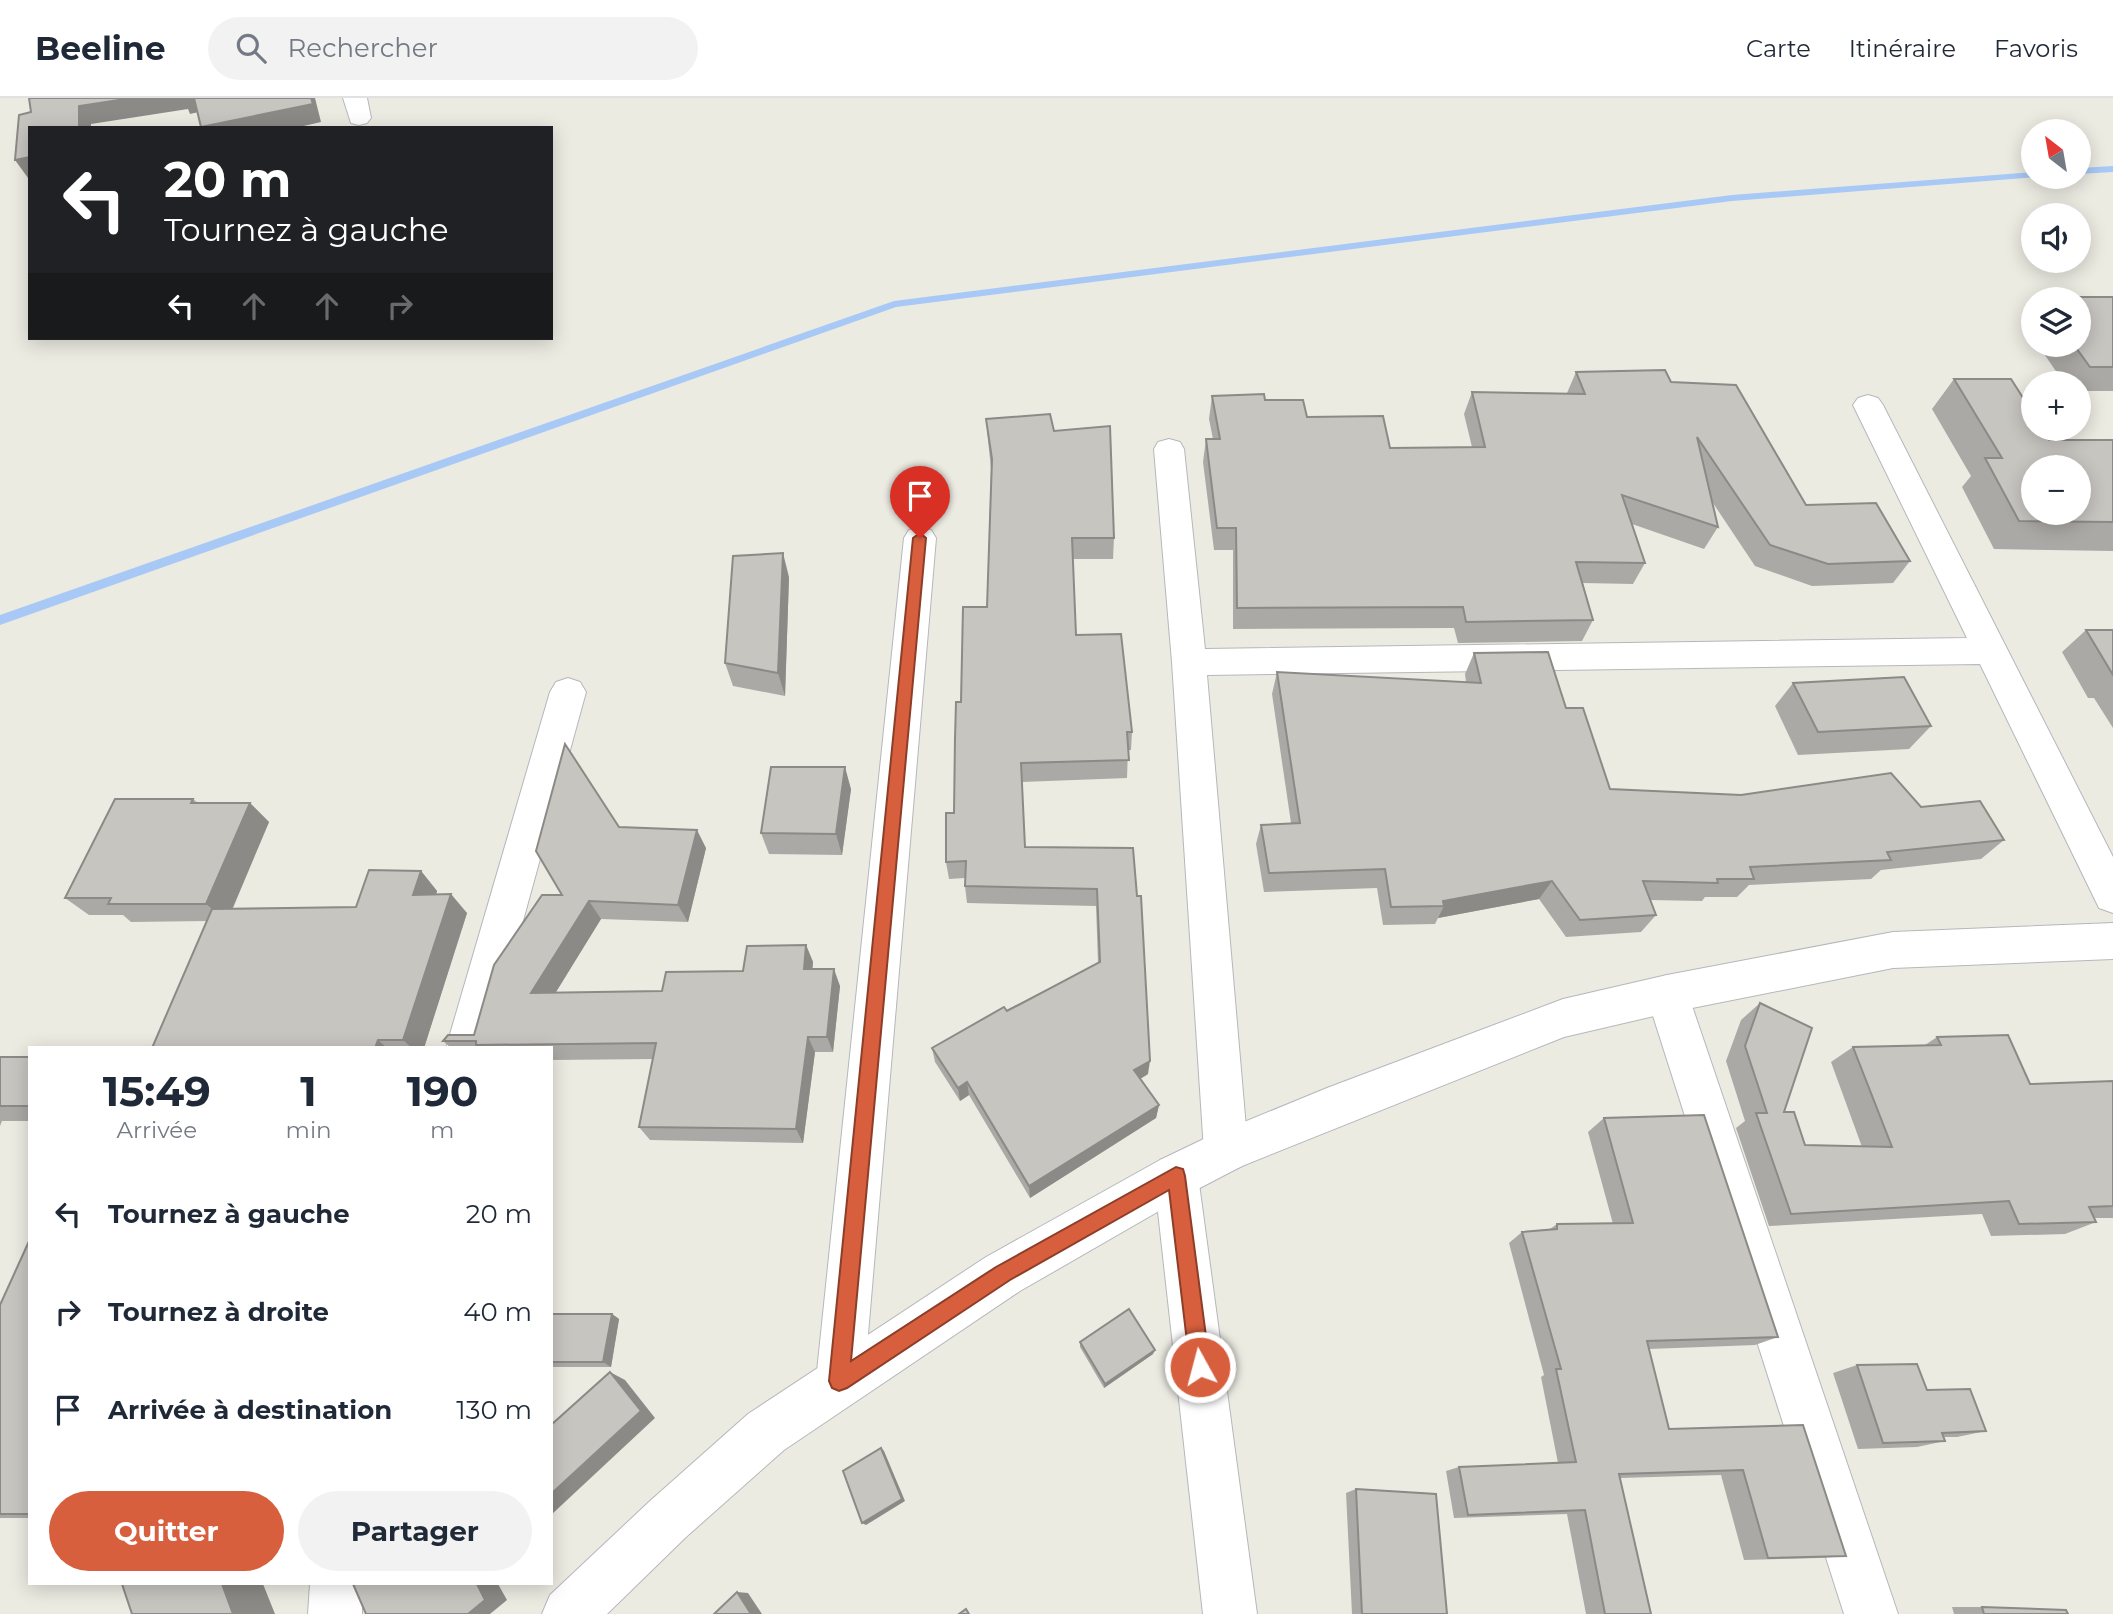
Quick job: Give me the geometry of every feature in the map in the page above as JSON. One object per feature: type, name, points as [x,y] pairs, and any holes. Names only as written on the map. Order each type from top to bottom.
[{"type":"street","points":[[1868,405],[2113,896]]},
{"type":"street","points":[[1169,449],[1226,1151]]},
{"type":"street","points":[[839,1381],[920,538]]},
{"type":"street","points":[[1188,662],[1990,651]]},
{"type":"street","points":[[468,1046],[568,692]]},
{"type":"street","points":[[569,1614],[668,1519],[766,1432],[1003,1273],[1226,1151],[1351,1099],[1563,1018],[1667,994],[1893,950],[2113,941]]},
{"type":"street","points":[[1667,994],[1871,1614]]},
{"type":"street","points":[[1176,1176],[1230,1614]]},
{"type":"street","points":[[335,1614],[336,1585]]},
{"type":"building","points":[[29,98],[132,98],[79,106],[79,126],[28,126],[28,157],[15,160],[19,115],[31,112]]},
{"type":"building","points":[[194,98],[311,98],[313,104],[206,126],[201,126]]},
{"type":"building","points":[[2091,297],[2113,297],[2113,367],[2090,367],[2083,357],[2091,357]]},
{"type":"building","points":[[1665,370],[1671,382],[1736,385],[1806,505],[1876,503],[1910,561],[1828,564],[1770,545],[1697,437],[1718,527],[1622,495],[1645,563],[1576,562],[1593,620],[1466,622],[1463,607],[1237,608],[1236,528],[1217,528],[1206,439],[1220,439],[1212,396],[1264,394],[1265,400],[1303,400],[1307,417],[1383,416],[1390,448],[1485,447],[1472,392],[1585,394],[1576,372]]},
{"type":"building","points":[[1954,379],[2011,379],[2021,395],[2021,441],[2113,440],[2113,522],[2091,522],[2091,455],[2021,455],[2021,521],[1985,458],[2002,458]]},
{"type":"building","points":[[1050,414],[1054,431],[1110,426],[1114,538],[1072,538],[1076,635],[1121,634],[1132,732],[1127,732],[1129,760],[1021,763],[1025,847],[1133,848],[1137,896],[1141,896],[1150,1061],[1134,1070],[1159,1105],[1029,1186],[967,1082],[958,1088],[932,1048],[1004,1007],[1007,1011],[1100,962],[1097,889],[965,886],[966,861],[946,862],[946,813],[954,813],[956,702],[961,702],[963,607],[987,607],[992,459],[986,419]]},
{"type":"building","points":[[783,553],[778,673],[725,663],[733,556]]},
{"type":"building","points":[[2086,630],[2113,630],[2113,675]]},
{"type":"building","points":[[1548,652],[1566,708],[1583,708],[1610,789],[1741,795],[1891,773],[1921,807],[1980,801],[2004,840],[1887,852],[1891,860],[1750,867],[1754,879],[1717,879],[1718,883],[1643,881],[1656,915],[1580,920],[1552,881],[1443,901],[1444,906],[1391,907],[1385,869],[1269,873],[1261,825],[1300,823],[1277,672],[1481,683],[1474,653]]},
{"type":"building","points":[[1904,677],[1931,726],[1818,732],[1793,683]]},
{"type":"building","points":[[565,744],[619,827],[697,830],[678,905],[589,901],[531,993],[662,991],[666,972],[743,971],[747,946],[806,945],[804,969],[834,969],[827,1037],[808,1037],[796,1129],[639,1127],[656,1043],[476,1045],[476,1041],[443,1041],[448,1035],[474,1035],[494,965],[542,895],[562,895],[536,851]]},
{"type":"building","points":[[771,767],[845,767],[836,834],[761,833]]},
{"type":"building","points":[[115,799],[193,799],[191,803],[250,803],[206,904],[108,904],[111,898],[65,898]]},
{"type":"building","points":[[369,870],[421,871],[413,895],[451,894],[403,1040],[378,1040],[376,1046],[153,1046],[212,909],[356,907]]},
{"type":"building","points":[[1760,1003],[1812,1028],[1784,1112],[1794,1112],[1805,1145],[1892,1147],[1853,1047],[1941,1045],[1937,1037],[2008,1035],[2030,1084],[2113,1081],[2113,1206],[2089,1207],[2096,1222],[2019,1224],[2009,1201],[1791,1214],[1756,1113],[1767,1113],[1745,1046]]},
{"type":"building","points":[[0,1057],[28,1057],[28,1106],[0,1106]]},
{"type":"building","points":[[1704,1115],[1778,1337],[1647,1341],[1669,1429],[1803,1425],[1846,1556],[1768,1558],[1743,1470],[1619,1474],[1651,1614],[1605,1614],[1585,1510],[1468,1515],[1459,1467],[1576,1462],[1556,1369],[1561,1369],[1522,1232],[1557,1229],[1557,1224],[1633,1223],[1604,1118]]},
{"type":"building","points":[[28,1243],[28,1514],[0,1514],[0,1305]]},
{"type":"building","points":[[1129,1309],[1155,1350],[1105,1384],[1080,1342]]},
{"type":"building","points":[[553,1314],[612,1314],[603,1362],[553,1362]]},
{"type":"building","points":[[1917,1364],[1927,1390],[1970,1389],[1986,1431],[1942,1433],[1945,1441],[1883,1443],[1857,1365]]},
{"type":"building","points":[[610,1372],[641,1411],[553,1492],[553,1423]]},
{"type":"building","points":[[881,1448],[902,1499],[862,1523],[843,1471]]},
{"type":"building","points":[[1356,1489],[1436,1494],[1447,1614],[1362,1614]]},
{"type":"building","points":[[122,1585],[222,1585],[233,1614],[132,1614]]},
{"type":"building","points":[[353,1585],[478,1585],[485,1600],[468,1614],[366,1614]]},
{"type":"building","points":[[737,1592],[751,1614],[714,1614]]},
{"type":"building","points":[[1982,1607],[2066,1610],[2068,1614],[1984,1614]]},
{"type":"waterway","points":[[2091,170],[2113,169]]},
{"type":"waterway","points":[[0,620],[894,304],[1732,198],[2021,176]]},
{"type":"route","points":[[920,538],[839,1381],[1003,1273],[1176,1176],[1200,1367]]}]
